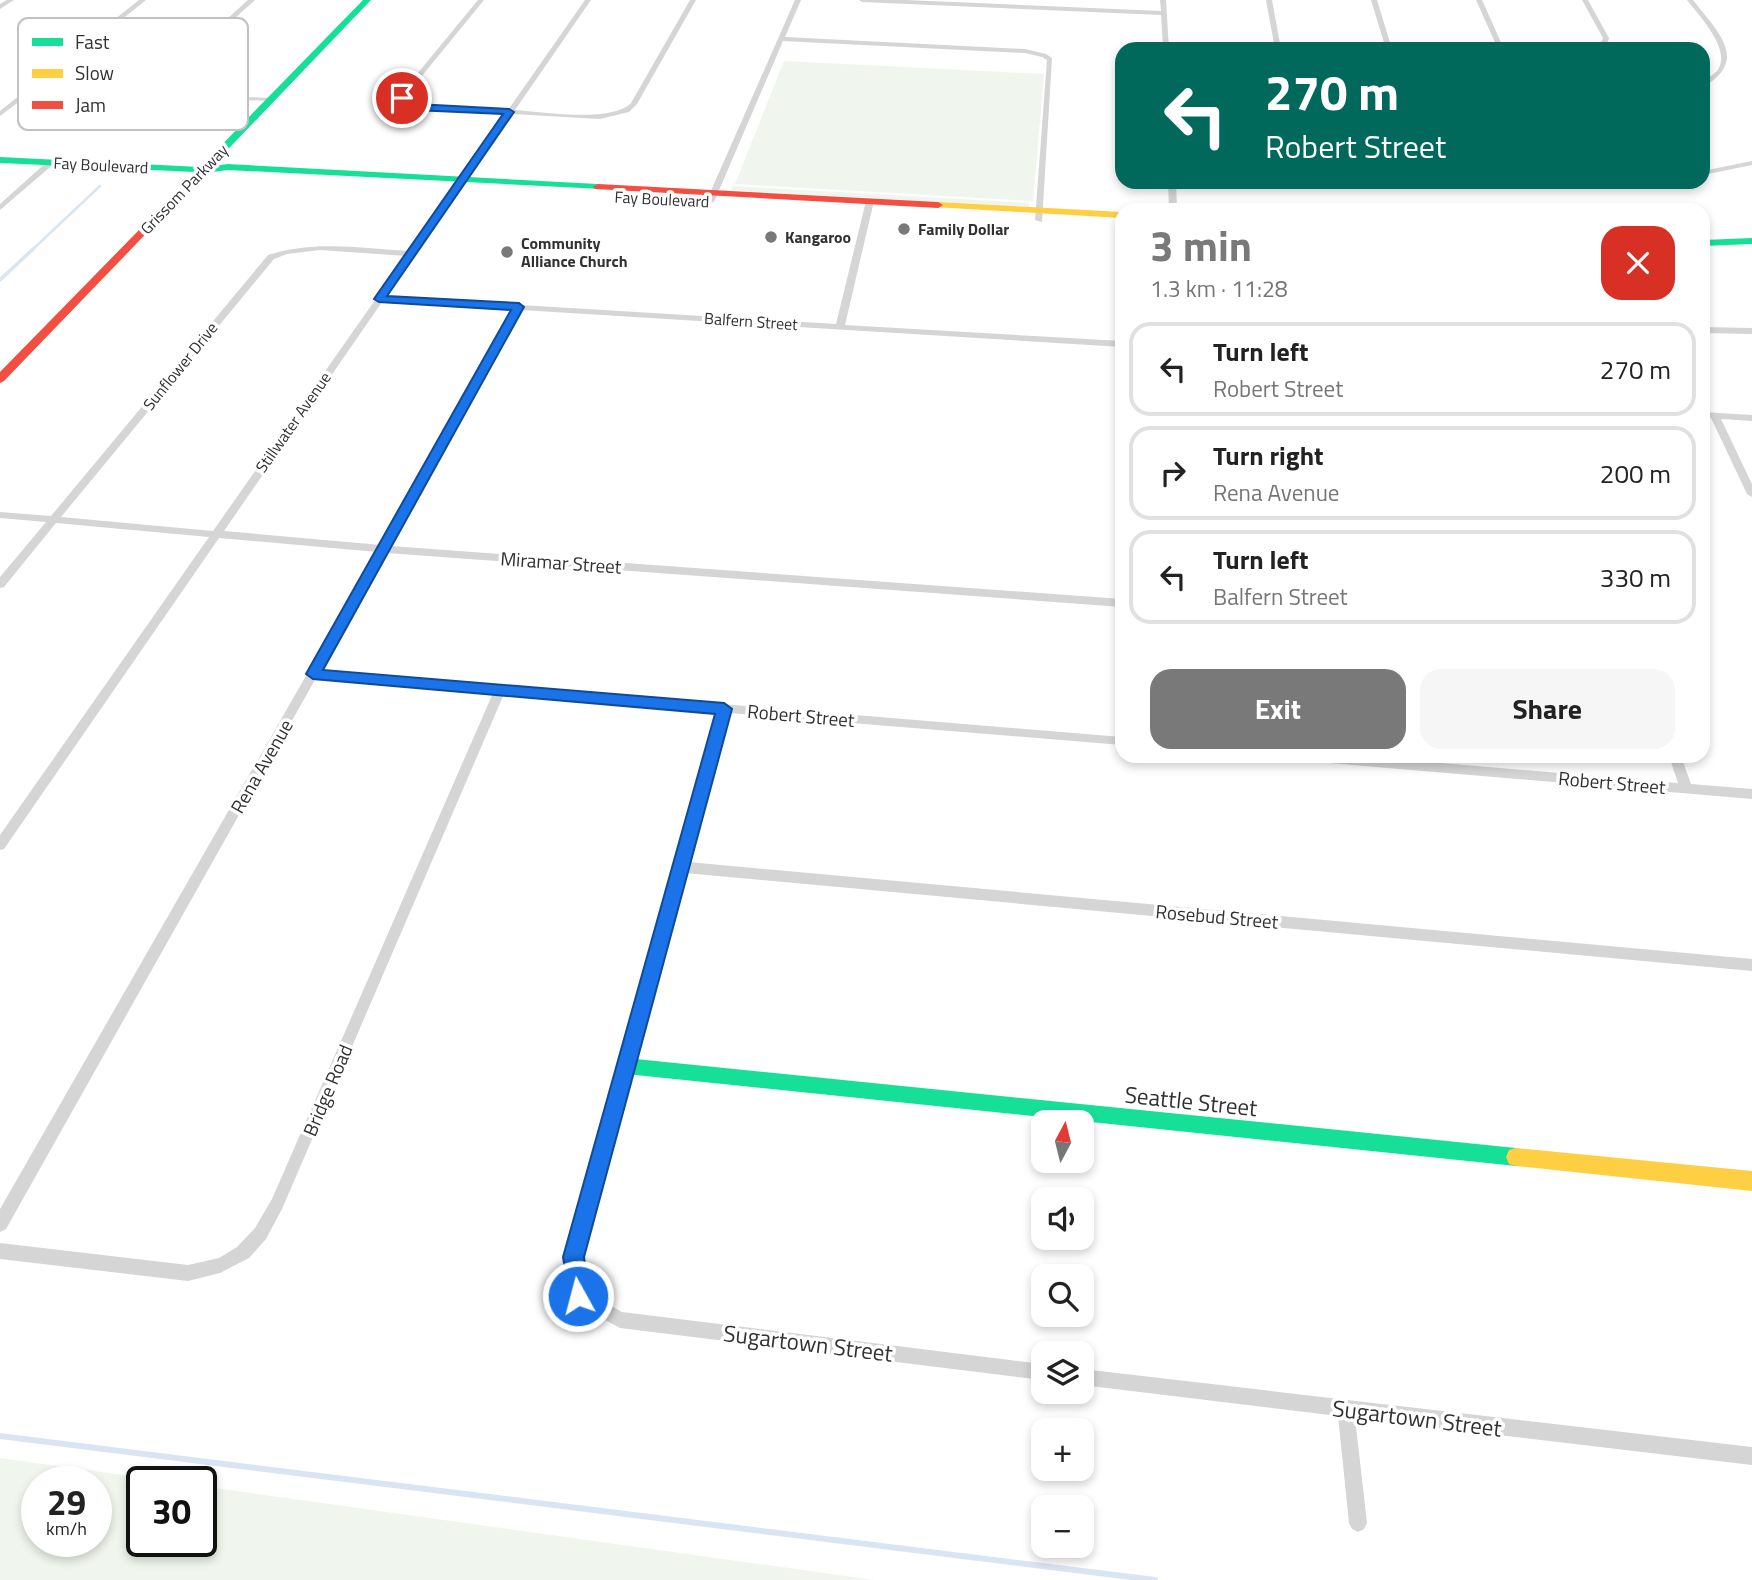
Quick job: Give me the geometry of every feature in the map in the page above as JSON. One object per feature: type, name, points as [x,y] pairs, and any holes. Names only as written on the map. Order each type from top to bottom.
[{"type":"main road","name":"Grissom Parkway","points":[[248,123],[366,0]]},
{"type":"main road","name":"Grissom Parkway","points":[[0,379],[241,130]]},
{"type":"main road","name":"Fay Boulevard","points":[[0,160],[203,170],[220,174],[1039,215],[1115,215]]},
{"type":"main road","name":"Fay Boulevard","points":[[1039,215],[1115,224]]},
{"type":"main road","points":[[1710,243],[1752,241]]},
{"type":"main road","points":[[1710,253],[1752,252]]},
{"type":"main road","name":"Seattle Street","points":[[626,1066],[1752,1181]]},
{"type":"street","points":[[0,7],[10,0]]},
{"type":"street","points":[[120,18],[143,0]]},
{"type":"street","points":[[232,18],[252,0]]},
{"type":"street","points":[[481,0],[402,98],[404,102],[414,107],[600,117],[627,111],[634,104],[693,0]]},
{"type":"street","name":"Stillwater Avenue","points":[[0,845],[588,0]]},
{"type":"street","points":[[712,197],[798,0]]},
{"type":"street","points":[[862,0],[1163,13]]},
{"type":"street","points":[[1163,0],[1165,42]]},
{"type":"street","points":[[1269,0],[1277,42]]},
{"type":"street","points":[[1374,0],[1387,42]]},
{"type":"street","points":[[1479,0],[1498,42]]},
{"type":"street","points":[[1584,0],[1606,38],[1605,42]]},
{"type":"street","points":[[1690,0],[1723,47],[1725,58],[1721,70],[1710,79]]},
{"type":"street","points":[[782,39],[1025,51],[1044,55],[1051,64],[1039,215]]},
{"type":"street","points":[[0,114],[18,99]]},
{"type":"street","points":[[248,99],[270,100]]},
{"type":"street","points":[[0,208],[52,162]]},
{"type":"street","points":[[1710,172],[1752,163]]},
{"type":"street","points":[[840,326],[869,206]]},
{"type":"street","name":"Sunflower Drive","points":[[0,584],[271,257],[284,251],[308,248],[410,254]]},
{"type":"street","name":"Balfern Street","points":[[379,299],[1115,344]]},
{"type":"street","name":"Rena Avenue","points":[[0,1224],[519,307]]},
{"type":"street","points":[[1710,330],[1752,331]]},
{"type":"street","points":[[1710,415],[1752,418]]},
{"type":"street","points":[[1710,419],[1752,494]]},
{"type":"street","name":"Miramar Street","points":[[0,514],[384,549],[1115,602]]},
{"type":"street","name":"Robert Street","points":[[313,674],[1115,740]]},
{"type":"street","name":"Bridge Road","points":[[0,1251],[188,1273],[218,1268],[240,1256],[262,1233],[500,691]]},
{"type":"street","points":[[626,1066],[724,709]]},
{"type":"street","name":"Robert Street","points":[[1390,763],[1752,794]]},
{"type":"street","points":[[1472,763],[1474,770]]},
{"type":"street","points":[[1677,763],[1686,789]]},
{"type":"street","name":"Rosebud Street","points":[[682,867],[1752,965]]},
{"type":"street","name":"Sugartown Street","points":[[626,1066],[573,1257],[578,1296],[620,1320],[1031,1371]]},
{"type":"street","name":"Sugartown Street","points":[[1094,1378],[1752,1457]]},
{"type":"street","points":[[1346,1409],[1358,1523]]},
{"type":"shaded area","points":[[784,61],[1044,74],[1033,201],[735,184]]},
{"type":"shaded area","points":[[733,186],[1029,203],[1029,207],[731,190]]},
{"type":"shaded area","points":[[0,1458],[58,1466],[21,1466],[21,1557],[112,1557],[112,1474],[126,1475],[126,1557],[217,1557],[217,1488],[874,1580],[0,1580]]},
{"type":"waterway","points":[[31,251],[100,186]]},
{"type":"waterway","points":[[0,280],[33,249]]},
{"type":"waterway","points":[[0,1436],[1155,1580]]},
{"type":"traffic: fast","points":[[248,123],[367,0]]},
{"type":"traffic: fast","points":[[187,186],[241,130]]},
{"type":"traffic: fast","points":[[0,160],[203,170],[228,167],[598,187]]},
{"type":"traffic: fast","points":[[1710,243],[1752,241]]},
{"type":"traffic: fast","points":[[626,1066],[1516,1157]]},
{"type":"traffic: slow","points":[[938,205],[1115,215]]},
{"type":"traffic: slow","points":[[1516,1157],[1752,1181]]},
{"type":"traffic: jam","points":[[0,379],[187,186]]},
{"type":"traffic: jam","points":[[598,187],[938,205]]},
{"type":"place","name":"Family Dollar","points":[[904,229]]},
{"type":"place","name":"Kangaroo","points":[[771,237]]},
{"type":"place","name":"Community Alliance Church","points":[[507,252]]},
{"type":"route","points":[[402,98],[414,107],[509,112],[379,299],[519,307],[313,674],[724,709],[573,1257],[578,1296]]}]
